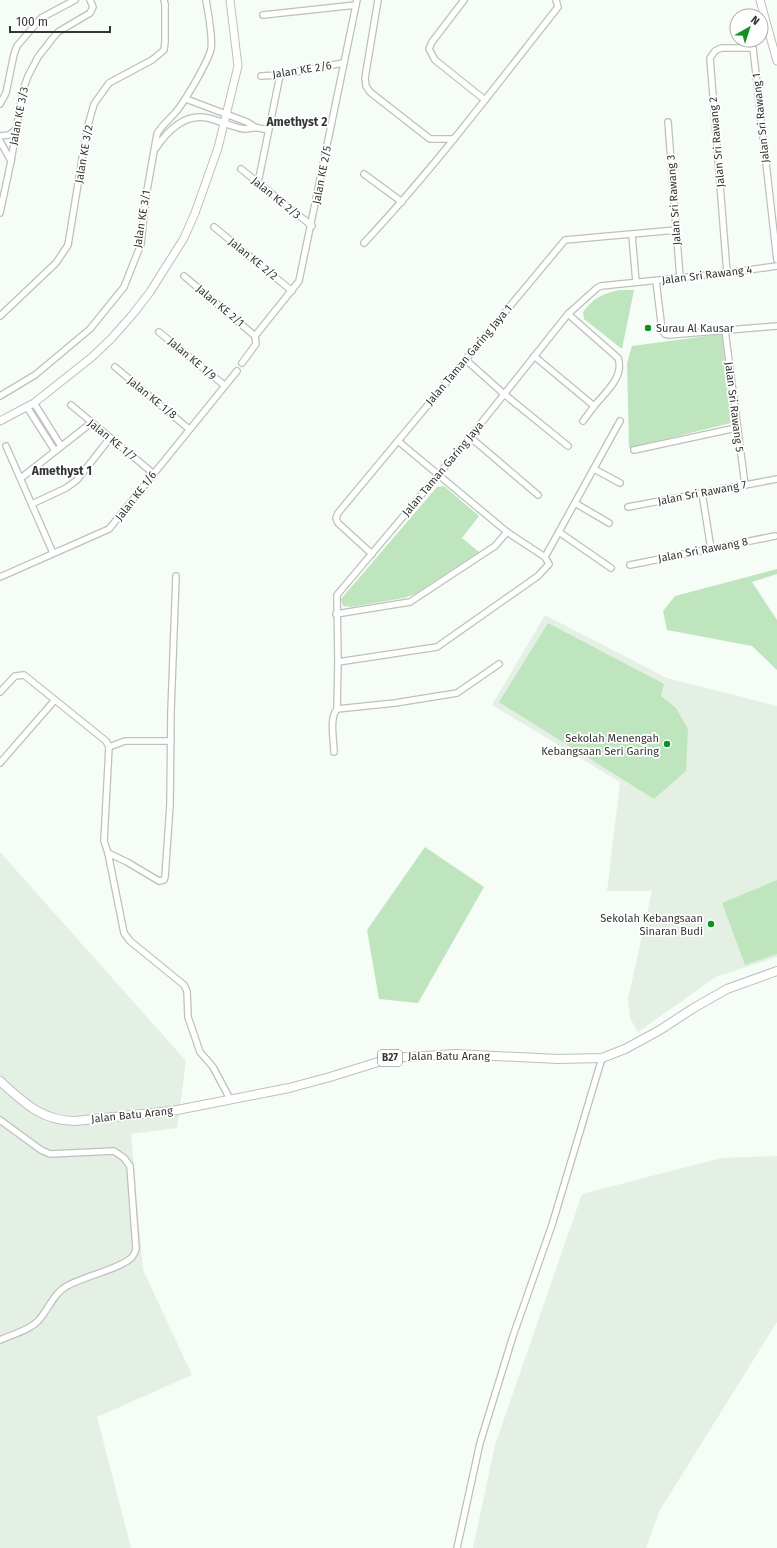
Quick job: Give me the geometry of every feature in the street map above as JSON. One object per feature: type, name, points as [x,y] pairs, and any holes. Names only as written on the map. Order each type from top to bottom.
[{"type":"main road","name":"Jalan Batu Arang","points":[[0,1081],[29,1106],[44,1115],[61,1121],[102,1119],[172,1111],[289,1088],[391,1058],[455,1054],[558,1059],[602,1058],[626,1050],[727,988],[777,971]]},
{"type":"street","name":"Jalan KE 3/3","points":[[0,104],[6,93],[17,46],[41,18],[74,0]]},
{"type":"street","name":"Jalan KE 3/3","points":[[0,212],[12,161],[23,90],[34,63],[58,32],[90,13],[93,7],[92,1],[90,0]]},
{"type":"street","name":"Jalan KE 3/2","points":[[0,316],[56,263],[68,245],[87,129],[94,104],[109,83],[152,60],[164,50],[164,0]]},
{"type":"street","name":"Jalan KE 3/1","points":[[0,396],[35,375],[90,329],[124,287],[140,244],[146,196],[158,134],[161,127],[171,119],[186,99],[211,48],[210,23],[206,0]]},
{"type":"street","points":[[0,421],[34,403],[92,357],[124,324],[150,292],[184,238],[190,226],[218,148],[238,66],[230,0]]},
{"type":"street","points":[[378,0],[365,78],[366,86],[370,92],[430,139],[454,140]]},
{"type":"street","points":[[464,0],[432,42],[429,49],[435,60],[485,100]]},
{"type":"street","points":[[364,243],[402,202],[454,140],[558,6],[556,0]]},
{"type":"street","points":[[263,15],[356,2]]},
{"type":"street","name":"Jalan KE 2/5","points":[[255,336],[299,281],[312,226],[356,2]]},
{"type":"street","points":[[759,2],[777,61]]},
{"type":"street","name":"Jalan Sri Rawang 2","points":[[727,273],[710,58],[715,51],[721,48],[729,48]]},
{"type":"street","name":"Jalan Sri Rawang 1","points":[[753,48],[777,260]]},
{"type":"street","name":"Jalan KE 2/6","points":[[261,76],[280,75],[343,63]]},
{"type":"street","points":[[258,183],[280,75]]},
{"type":"street","points":[[186,99],[247,122],[255,127],[268,130]]},
{"type":"street","points":[[154,150],[171,129],[186,119],[196,117],[208,118],[245,129],[255,127]]},
{"type":"street","name":"Jalan Sri Rawang 3","points":[[668,122],[680,278]]},
{"type":"street","points":[[0,136],[9,135],[16,130]]},
{"type":"street","points":[[0,141],[12,161]]},
{"type":"street","name":"Jalan KE 2/3","points":[[240,169],[312,226]]},
{"type":"street","points":[[364,174],[402,202]]},
{"type":"street","name":"Jalan KE 2/2","points":[[214,227],[292,291]]},
{"type":"street","name":"Jalan Taman Garing Jaya 1","points":[[372,554],[338,523],[336,518],[398,440],[565,240],[676,230]]},
{"type":"street","points":[[632,235],[636,282]]},
{"type":"street","name":"Jalan Sri Rawang 4","points":[[636,282],[727,273],[777,266]]},
{"type":"street","name":"Jalan KE 2/1","points":[[184,276],[255,336]]},
{"type":"street","points":[[656,281],[662,330],[665,334],[670,335],[777,326]]},
{"type":"street","name":"Jalan Taman Garing Jaya","points":[[334,752],[332,722],[334,712],[337,709],[337,595],[439,475],[568,314],[597,288],[606,285],[636,282]]},
{"type":"street","points":[[568,314],[618,358],[620,363],[615,379],[583,421]]},
{"type":"street","name":"Jalan Sri Rawang 5","points":[[725,330],[736,428],[745,485]]},
{"type":"street","name":"Jalan KE 1/9","points":[[160,332],[224,385]]},
{"type":"street","points":[[242,363],[252,352],[256,344],[255,336]]},
{"type":"street","points":[[534,356],[594,406]]},
{"type":"street","points":[[466,360],[504,394],[568,446]]},
{"type":"street","name":"Jalan KE 1/8","points":[[115,367],[189,429]]},
{"type":"street","name":"Jalan KE 1/6","points":[[0,576],[109,529],[237,370]]},
{"type":"street","points":[[34,403],[61,446]]},
{"type":"street","name":"Jalan KE 1/7","points":[[71,405],[154,474]]},
{"type":"street","points":[[27,407],[55,451]]},
{"type":"street","points":[[545,557],[620,422]]},
{"type":"street","points":[[21,478],[91,423]]},
{"type":"street","points":[[634,450],[736,428]]},
{"type":"street","points":[[470,437],[538,495]]},
{"type":"street","points":[[32,504],[66,488],[77,480],[110,438]]},
{"type":"street","points":[[338,662],[437,647],[538,576],[549,564],[545,557],[507,532],[398,440]]},
{"type":"street","points":[[6,446],[54,553]]},
{"type":"street","points":[[594,468],[620,484]]},
{"type":"street","name":"Jalan Sri Rawang 7","points":[[628,507],[777,479]]},
{"type":"street","points":[[702,493],[711,549]]},
{"type":"street","points":[[575,503],[610,523]]},
{"type":"street","points":[[336,614],[410,602],[495,546],[507,532]]},
{"type":"street","points":[[559,532],[611,568]]},
{"type":"street","name":"Jalan Sri Rawang 8","points":[[630,565],[775,536]]},
{"type":"street","points":[[108,853],[127,862],[159,881],[164,880],[170,805],[170,741],[176,576]]},
{"type":"street","points":[[337,709],[396,703],[457,693],[498,664]]},
{"type":"street","points":[[0,692],[15,676],[20,674],[24,675],[109,746],[104,841],[108,853],[124,933],[130,941],[184,985],[187,991],[188,1017],[200,1052],[212,1067],[230,1099]]},
{"type":"street","points":[[0,763],[54,701]]},
{"type":"street","points":[[109,746],[125,741],[170,741]]},
{"type":"street","points":[[457,1548],[480,1443],[513,1336],[552,1225],[602,1058]]},
{"type":"street","points":[[0,1120],[41,1150],[50,1154],[114,1151],[124,1158],[130,1166],[136,1249],[132,1258],[123,1264],[79,1279],[66,1286],[31,1327],[0,1340]]},
{"type":"shaded area","name":"Sekolah Menengah Kebangsaan Seri Garing","points":[[545,615],[667,678],[777,706],[777,957],[716,977],[638,1032],[630,1018],[628,999],[652,891],[607,891],[620,782],[492,705]]},
{"type":"shaded area","points":[[0,852],[186,1061],[177,1128],[131,1134],[143,1270],[192,1375],[97,1417],[131,1548],[0,1548]]},
{"type":"shaded area","points":[[777,1156],[777,1322],[660,1510],[646,1548],[473,1548],[495,1445],[582,1194],[721,1158]]},
{"type":"green space","points":[[619,290],[634,290],[622,349],[584,319],[583,312],[598,297]]},
{"type":"green space","points":[[722,334],[731,423],[629,448],[627,363],[632,346]]},
{"type":"green space","points":[[444,486],[479,516],[462,538],[479,552],[415,594],[404,598],[351,607],[343,606],[341,599],[437,487]]},
{"type":"green space","points":[[777,569],[777,574],[752,582],[777,620],[777,670],[752,646],[667,630],[663,611],[675,596]]},
{"type":"green space","points":[[548,623],[664,684],[661,696],[676,708],[688,729],[686,771],[654,799],[499,702]]},
{"type":"green space","points":[[425,847],[484,887],[418,1003],[379,999],[367,930]]},
{"type":"green space","points":[[777,880],[777,954],[745,965],[722,903]]},
{"type":"place","name":"Surau Al Kausar","points":[[648,328]]},
{"type":"place","name":"Sekolah Menengah Kebangsaan Seri Garing","points":[[667,744]]},
{"type":"place","name":"Sekolah Kebangsaan Sinaran Budi","points":[[711,924]]},
{"type":"district","name":"Amethyst 2","points":[[297,122]]},
{"type":"district","name":"Amethyst 1","points":[[62,471]]}]
